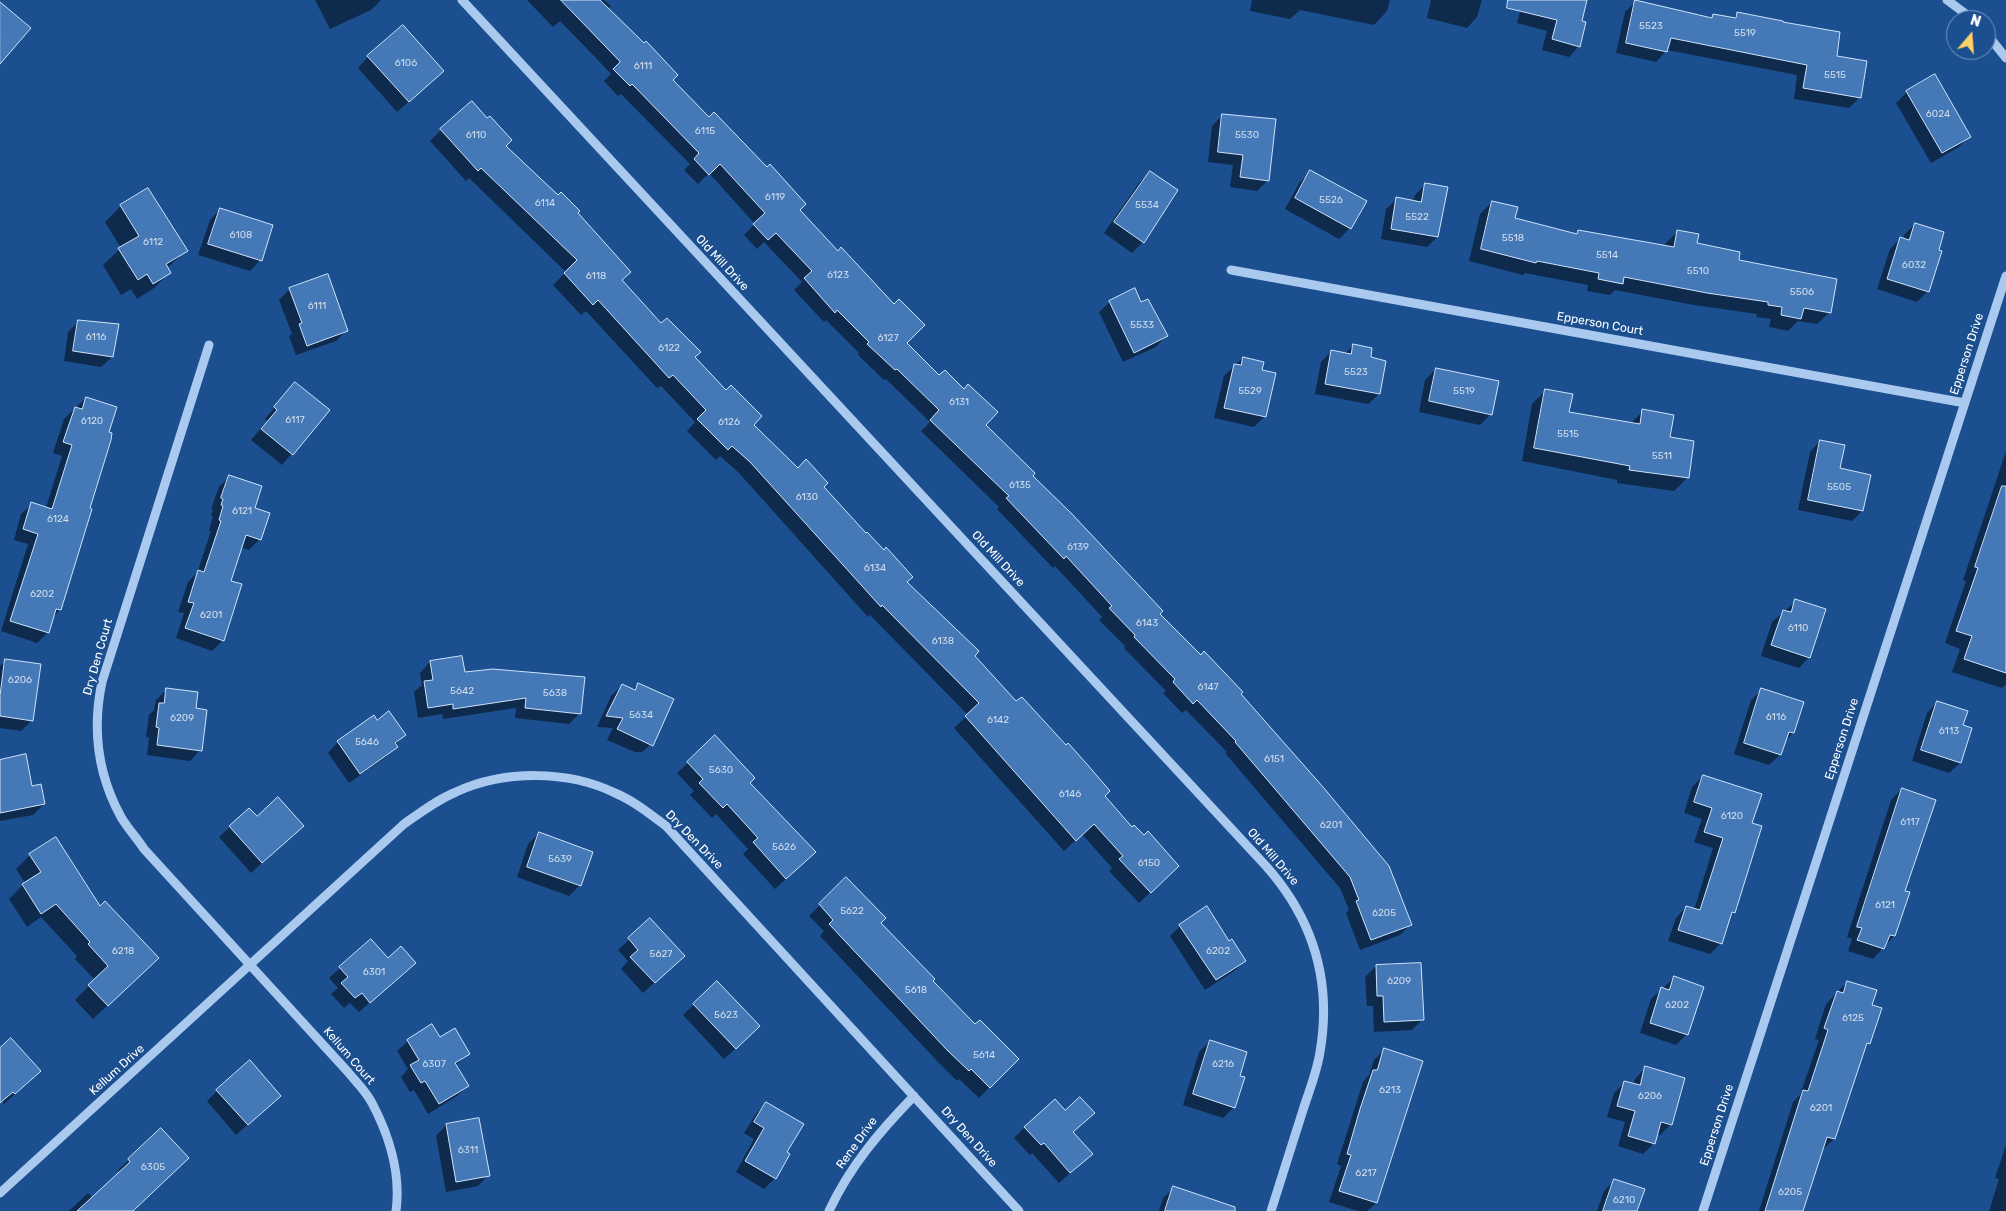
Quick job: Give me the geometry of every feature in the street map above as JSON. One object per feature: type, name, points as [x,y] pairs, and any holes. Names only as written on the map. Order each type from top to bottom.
[{"type":"street","name":"Old Mill Drive","points":[[462,0],[1260,859],[1290,895],[1316,952],[1321,978],[1324,1015],[1317,1065],[1271,1211]]},
{"type":"street","points":[[1947,0],[1960,10]]},
{"type":"street","points":[[1996,46],[2006,58]]},
{"type":"street","name":"Epperson Court","points":[[1231,270],[1965,403]]},
{"type":"street","name":"Epperson Drive","points":[[1703,1211],[2006,276]]},
{"type":"street","name":"Dry Den Court","points":[[209,345],[105,671],[97,708],[97,734],[102,772],[128,829],[144,849],[251,965]]},
{"type":"street","name":"Dry Den Drive","points":[[251,965],[404,824],[435,802],[480,783],[517,777],[554,776],[579,780],[614,792],[636,804],[666,826],[1019,1211]]},
{"type":"street","name":"Kellum Drive","points":[[0,1193],[251,965]]},
{"type":"street","name":"Kellum Court","points":[[251,965],[348,1072],[372,1103],[383,1126],[394,1164],[397,1190],[396,1211]]},
{"type":"street","name":"Rene Drive","points":[[829,1211],[841,1188],[868,1146],[893,1116],[914,1096]]},
{"type":"building","points":[[561,0],[600,0],[644,43],[646,41],[678,75],[673,80],[709,117],[714,112],[767,167],[770,164],[806,204],[800,210],[838,251],[841,247],[894,304],[899,299],[925,325],[907,343],[939,375],[945,370],[964,389],[968,384],[998,412],[986,425],[1035,473],[1033,476],[1071,513],[1163,611],[1160,614],[1201,655],[1204,651],[1243,692],[1241,694],[1389,866],[1412,925],[1371,940],[1356,901],[1359,900],[1350,877],[1236,741],[1197,700],[1193,704],[1173,682],[1175,679],[1134,637],[1135,635],[1109,608],[1112,606],[1066,556],[1064,559],[1006,498],[1009,496],[930,420],[939,410],[897,369],[895,370],[867,344],[869,342],[837,310],[835,313],[804,278],[812,271],[776,233],[768,240],[753,224],[765,213],[720,164],[709,175],[694,159],[699,153],[632,84],[630,86],[613,69],[620,62]]},
{"type":"building","points":[[1508,0],[1587,0],[1582,21],[1586,22],[1580,47],[1552,39],[1557,20],[1507,8]]},
{"type":"building","points":[[1635,0],[1712,18],[1713,14],[1736,18],[1737,12],[1840,32],[1837,56],[1867,61],[1861,98],[1803,88],[1807,65],[1671,38],[1667,52],[1626,43]]},
{"type":"building","points":[[0,2],[31,28],[0,64]]},
{"type":"building","points":[[403,25],[444,71],[409,102],[367,56]]},
{"type":"building","points":[[1935,74],[1971,137],[1942,153],[1906,91]]},
{"type":"building","points":[[472,101],[487,118],[490,116],[512,140],[506,146],[558,195],[561,192],[580,211],[578,213],[631,272],[622,280],[661,323],[667,318],[701,352],[695,357],[726,390],[731,385],[762,416],[754,425],[798,468],[806,459],[828,483],[824,487],[866,533],[884,550],[886,547],[913,577],[907,582],[979,651],[975,656],[1016,701],[1022,697],[1066,745],[1068,743],[1110,791],[1105,796],[1132,827],[1134,825],[1144,835],[1148,831],[1179,866],[1151,893],[1119,859],[1123,856],[1094,824],[1076,841],[965,716],[979,703],[882,605],[881,607],[750,462],[732,446],[728,450],[697,419],[706,410],[673,375],[669,378],[598,300],[593,305],[564,273],[577,260],[481,168],[478,171],[440,129]]},
{"type":"building","points":[[1222,114],[1276,119],[1269,181],[1240,177],[1243,155],[1218,152]]},
{"type":"building","points":[[1310,170],[1367,201],[1351,229],[1295,198]]},
{"type":"building","points":[[1150,171],[1178,190],[1144,243],[1114,222]]},
{"type":"building","points":[[1425,183],[1448,187],[1438,237],[1391,229],[1396,197],[1421,202]]},
{"type":"building","points":[[148,188],[188,251],[166,264],[171,273],[153,284],[147,274],[138,280],[118,248],[139,236],[120,205]]},
{"type":"building","points":[[1492,201],[1518,207],[1515,218],[1577,234],[1578,230],[1674,247],[1677,230],[1699,234],[1697,243],[1740,252],[1739,260],[1837,279],[1831,313],[1804,308],[1801,319],[1781,315],[1782,307],[1768,305],[1768,302],[1707,293],[1624,277],[1623,284],[1598,279],[1599,273],[1537,261],[1536,263],[1481,249]]},
{"type":"building","points":[[220,208],[273,225],[262,261],[208,244]]},
{"type":"building","points":[[1915,223],[1944,232],[1939,250],[1942,251],[1929,292],[1887,279],[1900,237],[1909,240]]},
{"type":"building","points":[[328,274],[348,331],[307,346],[299,324],[302,323],[289,288]]},
{"type":"building","points":[[1135,288],[1141,302],[1148,299],[1168,336],[1134,353],[1109,301]]},
{"type":"building","points":[[78,320],[119,324],[113,357],[73,351]]},
{"type":"building","points":[[1353,344],[1372,348],[1371,357],[1386,361],[1380,394],[1325,384],[1331,350],[1351,354]]},
{"type":"building","points":[[1243,357],[1264,362],[1262,370],[1276,373],[1266,417],[1224,408],[1234,364],[1241,365]]},
{"type":"building","points":[[1436,368],[1499,381],[1492,415],[1429,401]]},
{"type":"building","points":[[295,382],[330,410],[293,455],[261,429],[277,410],[274,407]]},
{"type":"building","points":[[1545,389],[1573,394],[1569,412],[1640,424],[1642,409],[1674,415],[1670,437],[1694,441],[1689,478],[1629,470],[1630,466],[1534,448]]},
{"type":"building","points":[[86,397],[117,407],[109,432],[112,433],[111,440],[90,508],[92,509],[61,610],[56,609],[49,633],[10,621],[38,534],[23,529],[31,502],[52,509],[72,445],[63,442],[75,407],[82,409]]},
{"type":"building","points":[[1820,440],[1845,445],[1840,468],[1871,475],[1863,511],[1808,500]]},
{"type":"building","points":[[229,475],[262,486],[255,508],[270,513],[261,540],[246,535],[231,581],[242,584],[224,641],[185,628],[194,603],[188,602],[198,570],[204,572],[221,521],[219,520],[223,499],[221,498]]},
{"type":"building","points":[[2002,486],[2006,486],[2006,673],[1964,659],[1972,636],[1956,631],[1978,568],[1975,567]]},
{"type":"building","points":[[1795,599],[1826,609],[1810,658],[1771,645],[1783,610],[1791,612]]},
{"type":"building","points":[[462,656],[465,672],[493,669],[585,677],[581,714],[525,708],[526,698],[453,709],[453,704],[428,708],[424,681],[433,680],[430,661]]},
{"type":"building","points":[[5,659],[41,664],[33,721],[0,716],[0,696]]},
{"type":"building","points":[[638,683],[674,699],[653,746],[617,729],[623,718],[606,716],[622,684],[635,690]]},
{"type":"building","points":[[166,688],[198,692],[196,708],[207,710],[202,751],[157,745],[159,728],[156,727],[159,703],[164,703]]},
{"type":"building","points":[[1761,688],[1804,702],[1794,733],[1789,732],[1781,755],[1744,743]]},
{"type":"building","points":[[1937,701],[1968,711],[1963,725],[1972,728],[1961,763],[1921,750]]},
{"type":"building","points":[[389,711],[406,735],[395,743],[398,747],[360,774],[337,741],[374,715],[377,720]]},
{"type":"building","points":[[715,735],[755,778],[750,783],[816,852],[786,879],[753,842],[758,838],[727,804],[723,808],[699,783],[703,779],[687,762]]},
{"type":"building","points":[[26,754],[32,786],[41,784],[45,804],[0,813],[0,760]]},
{"type":"building","points":[[1703,775],[1762,794],[1752,823],[1762,826],[1735,913],[1732,912],[1722,944],[1678,930],[1686,906],[1700,910],[1723,838],[1704,832],[1712,808],[1694,802]]},
{"type":"building","points":[[1902,788],[1936,800],[1905,891],[1910,892],[1895,936],[1890,935],[1884,949],[1857,940],[1862,928],[1857,927]]},
{"type":"building","points":[[278,797],[304,826],[262,863],[229,826],[249,808],[257,816]]},
{"type":"building","points":[[539,832],[593,852],[581,886],[527,867]]},
{"type":"building","points":[[56,837],[100,906],[105,901],[159,958],[108,1006],[88,985],[108,966],[88,944],[90,942],[56,904],[41,914],[22,884],[41,872],[29,854]]},
{"type":"building","points":[[846,877],[886,918],[881,923],[935,979],[933,981],[975,1024],[980,1020],[1019,1059],[990,1088],[971,1069],[969,1071],[948,1051],[829,924],[833,920],[819,904]]},
{"type":"building","points":[[1207,906],[1229,941],[1232,939],[1246,961],[1216,980],[1179,925]]},
{"type":"building","points":[[650,918],[685,956],[655,983],[630,957],[638,950],[628,938]]},
{"type":"building","points":[[371,939],[388,958],[401,946],[416,963],[370,1003],[362,993],[355,998],[341,983],[348,977],[339,967]]},
{"type":"building","points":[[1421,963],[1424,1020],[1384,1022],[1383,996],[1377,996],[1376,965]]},
{"type":"building","points":[[1674,976],[1704,987],[1688,1035],[1650,1023],[1661,987],[1669,990]]},
{"type":"building","points":[[717,981],[760,1026],[736,1049],[693,1004]]},
{"type":"building","points":[[1847,981],[1877,990],[1872,1005],[1882,1008],[1870,1044],[1867,1043],[1835,1139],[1827,1137],[1803,1211],[1765,1211],[1803,1090],[1808,1091],[1828,1030],[1824,1028],[1837,991],[1843,993]]},
{"type":"building","points":[[432,1024],[440,1037],[455,1028],[470,1054],[455,1063],[469,1086],[439,1104],[425,1081],[421,1083],[410,1065],[419,1060],[407,1040]]},
{"type":"building","points":[[11,1038],[41,1071],[15,1094],[13,1092],[0,1103],[0,1048]]},
{"type":"building","points":[[1210,1040],[1247,1052],[1240,1076],[1245,1077],[1235,1108],[1193,1094]]},
{"type":"building","points":[[1384,1048],[1423,1061],[1377,1203],[1339,1191],[1351,1155],[1347,1154],[1360,1109],[1373,1070],[1377,1070]]},
{"type":"building","points":[[250,1060],[281,1096],[248,1125],[216,1090]]},
{"type":"building","points":[[1645,1066],[1685,1078],[1672,1125],[1661,1122],[1655,1144],[1628,1136],[1635,1111],[1617,1106],[1624,1081],[1640,1085]]},
{"type":"building","points":[[1080,1097],[1095,1113],[1073,1132],[1093,1154],[1070,1173],[1044,1143],[1041,1145],[1024,1127],[1055,1099],[1065,1110]]},
{"type":"building","points":[[766,1102],[804,1124],[787,1152],[790,1154],[776,1179],[745,1161],[764,1128],[754,1122]]},
{"type":"building","points":[[479,1118],[490,1176],[456,1182],[446,1124]]},
{"type":"building","points":[[161,1128],[189,1158],[133,1211],[77,1211],[130,1162],[128,1159]]},
{"type":"building","points":[[1614,1179],[1645,1189],[1637,1211],[1603,1211]]},
{"type":"building","points":[[1173,1186],[1235,1207],[1235,1211],[1165,1211]]}]
